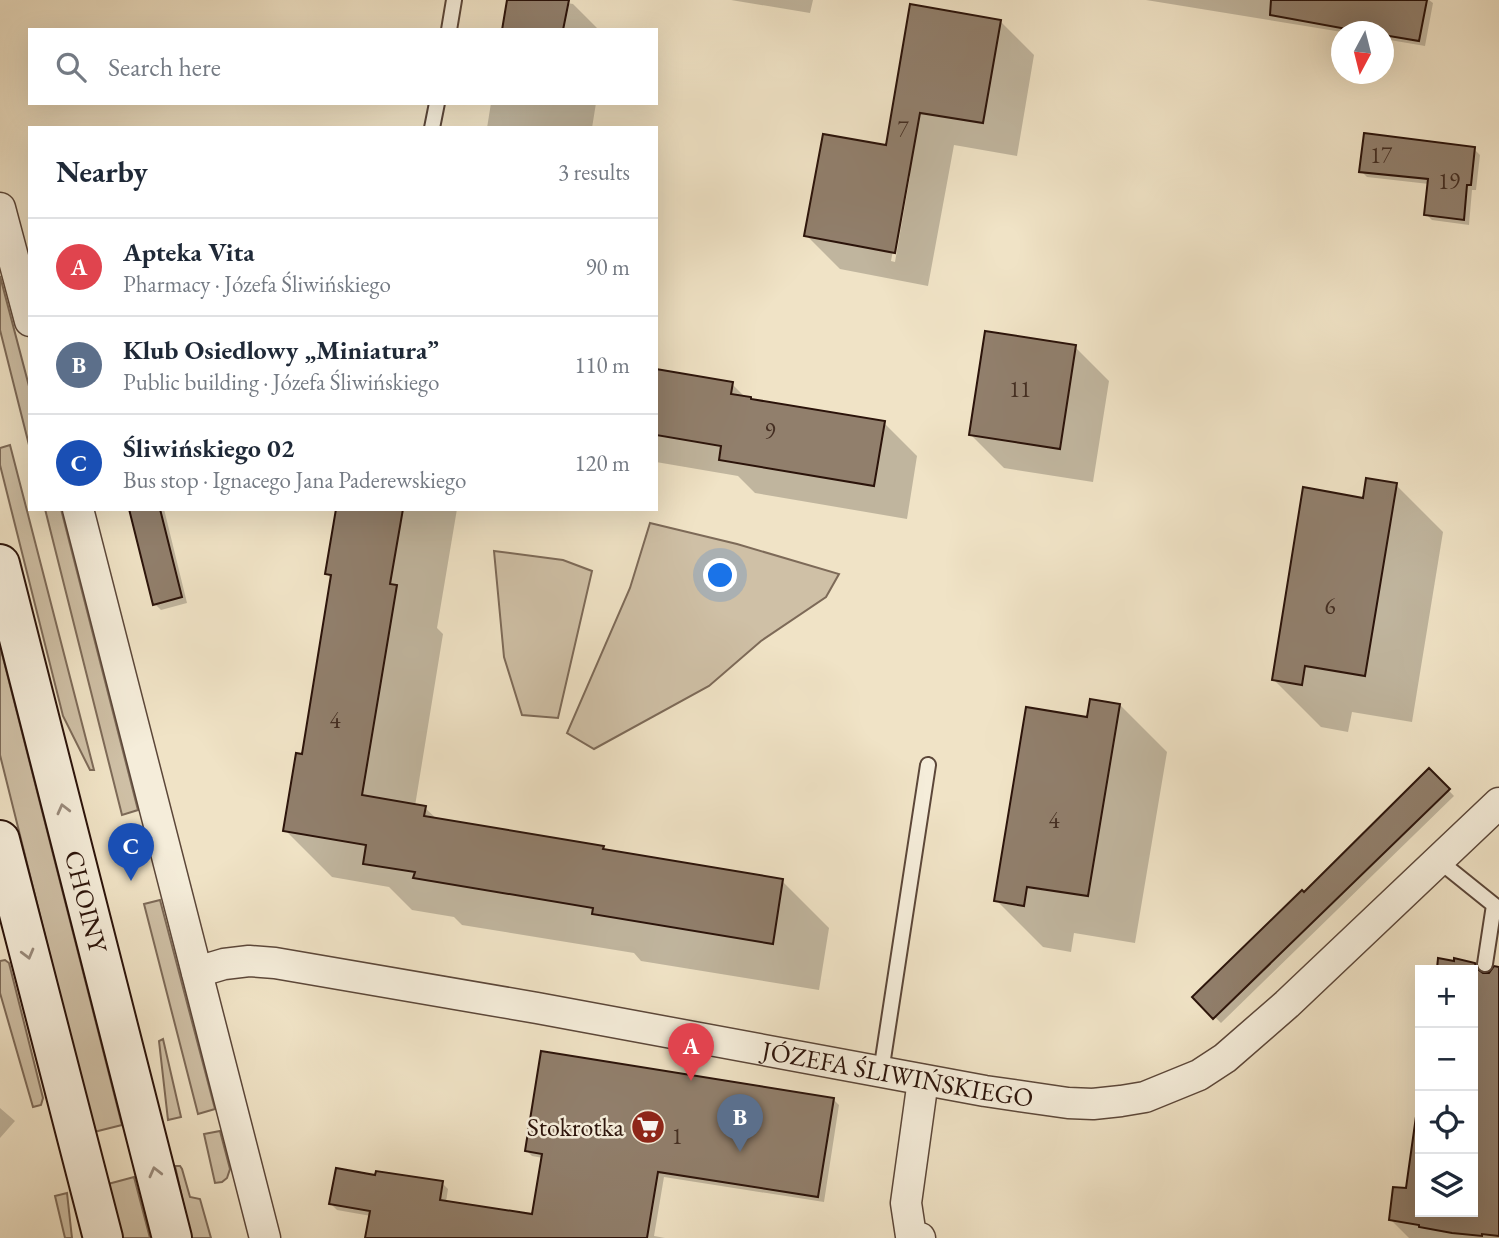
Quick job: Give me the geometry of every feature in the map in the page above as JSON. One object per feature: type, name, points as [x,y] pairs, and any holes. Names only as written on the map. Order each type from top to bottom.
[{"type":"street","points":[[0,208],[28,308]]},
{"type":"street","points":[[79,511],[265,1238]]},
{"type":"street","name":"CHOINY","points":[[0,564],[172,1238]]},
{"type":"street","name":"JÓZEFA ŚLIWIŃSKIEGO","points":[[197,972],[224,964],[249,961],[275,963],[923,1080],[1056,1101],[1093,1104],[1145,1097],[1199,1076],[1225,1058],[1499,803]]},
{"type":"street","points":[[0,840],[103,1238]]},
{"type":"street","points":[[920,1238],[911,1236],[906,1203],[923,1080]]},
{"type":"lane","points":[[449,28],[454,0]]},
{"type":"lane","points":[[432,126],[436,105]]},
{"type":"lane","points":[[881,1072],[928,765]]},
{"type":"lane","points":[[1438,860],[1494,905],[1485,964]]},
{"type":"shaded area","points":[[0,276],[28,382],[28,441],[0,330]]},
{"type":"shaded area","points":[[10,445],[94,770],[90,770],[63,716],[0,465],[0,448]]},
{"type":"shaded area","points":[[46,511],[62,511],[138,810],[122,815]]},
{"type":"shaded area","points":[[650,523],[737,544],[839,574],[826,597],[761,641],[709,686],[594,749],[567,733],[630,588]]},
{"type":"shaded area","points":[[494,551],[563,560],[592,571],[558,718],[522,715],[504,657]]},
{"type":"shaded area","points":[[0,646],[122,1125],[94,1132],[0,755]]},
{"type":"shaded area","points":[[160,900],[215,1109],[198,1114],[144,904]]},
{"type":"shaded area","points":[[0,961],[9,963],[43,1098],[41,1105],[33,1107],[0,993]]},
{"type":"shaded area","points":[[163,1039],[181,1117],[168,1120],[159,1041]]},
{"type":"shaded area","points":[[220,1131],[230,1169],[227,1178],[215,1183],[204,1134]]},
{"type":"shaded area","points":[[175,1166],[182,1169],[190,1197],[200,1199],[211,1238],[191,1238]]},
{"type":"shaded area","points":[[134,1177],[150,1238],[122,1238],[108,1184]]},
{"type":"shaded area","points":[[67,1193],[72,1238],[65,1238],[55,1196]]},
{"type":"building","points":[[507,0],[569,0],[563,28],[502,28]]},
{"type":"building","points":[[1271,0],[1427,0],[1419,41],[1394,37],[1394,21],[1331,21],[1331,26],[1270,15]]},
{"type":"building","points":[[910,4],[1001,20],[983,123],[920,113],[895,253],[804,236],[823,134],[886,145]]},
{"type":"building","points":[[1364,133],[1475,147],[1471,185],[1467,185],[1464,220],[1424,215],[1428,179],[1359,172]]},
{"type":"building","points":[[985,331],[1076,345],[1060,449],[969,435]]},
{"type":"building","points":[[658,369],[733,382],[731,394],[751,399],[885,421],[874,486],[719,460],[721,446],[658,435]]},
{"type":"building","points":[[1366,478],[1397,483],[1365,676],[1305,666],[1302,685],[1272,680],[1303,487],[1363,498]]},
{"type":"building","points":[[130,511],[160,511],[182,597],[153,605]]},
{"type":"building","points":[[336,511],[403,511],[390,584],[397,585],[362,795],[426,806],[424,816],[783,879],[773,944],[592,914],[593,908],[413,878],[415,872],[363,864],[366,845],[283,831],[296,753],[302,754],[331,575],[325,574]]},
{"type":"building","points":[[1090,699],[1120,704],[1088,896],[1027,887],[1024,906],[994,901],[1026,707],[1087,717]]},
{"type":"building","points":[[1429,768],[1450,789],[1213,1019],[1192,997],[1302,890],[1304,892]]},
{"type":"building","points":[[1438,958],[1454,961],[1454,958],[1475,965],[1437,965]]},
{"type":"building","points":[[1494,966],[1499,967],[1499,1236],[1452,1233],[1389,1220],[1393,1187],[1406,1188],[1415,1124],[1415,1217],[1478,1217],[1478,969],[1489,973]]},
{"type":"building","points":[[541,1051],[834,1098],[818,1197],[658,1172],[647,1238],[365,1238],[370,1211],[329,1204],[336,1168],[375,1175],[376,1171],[443,1181],[440,1200],[532,1214],[542,1154],[525,1151]]},
{"type":"place","name":"Śliwińskiego 02","points":[[131,881]]},
{"type":"place","name":"Apteka Vita","points":[[691,1081]]},
{"type":"place","name":"Stokrotka","points":[[648,1127]]},
{"type":"place","name":"Klub Osiedlowy „Miniatura”","points":[[740,1152]]}]
